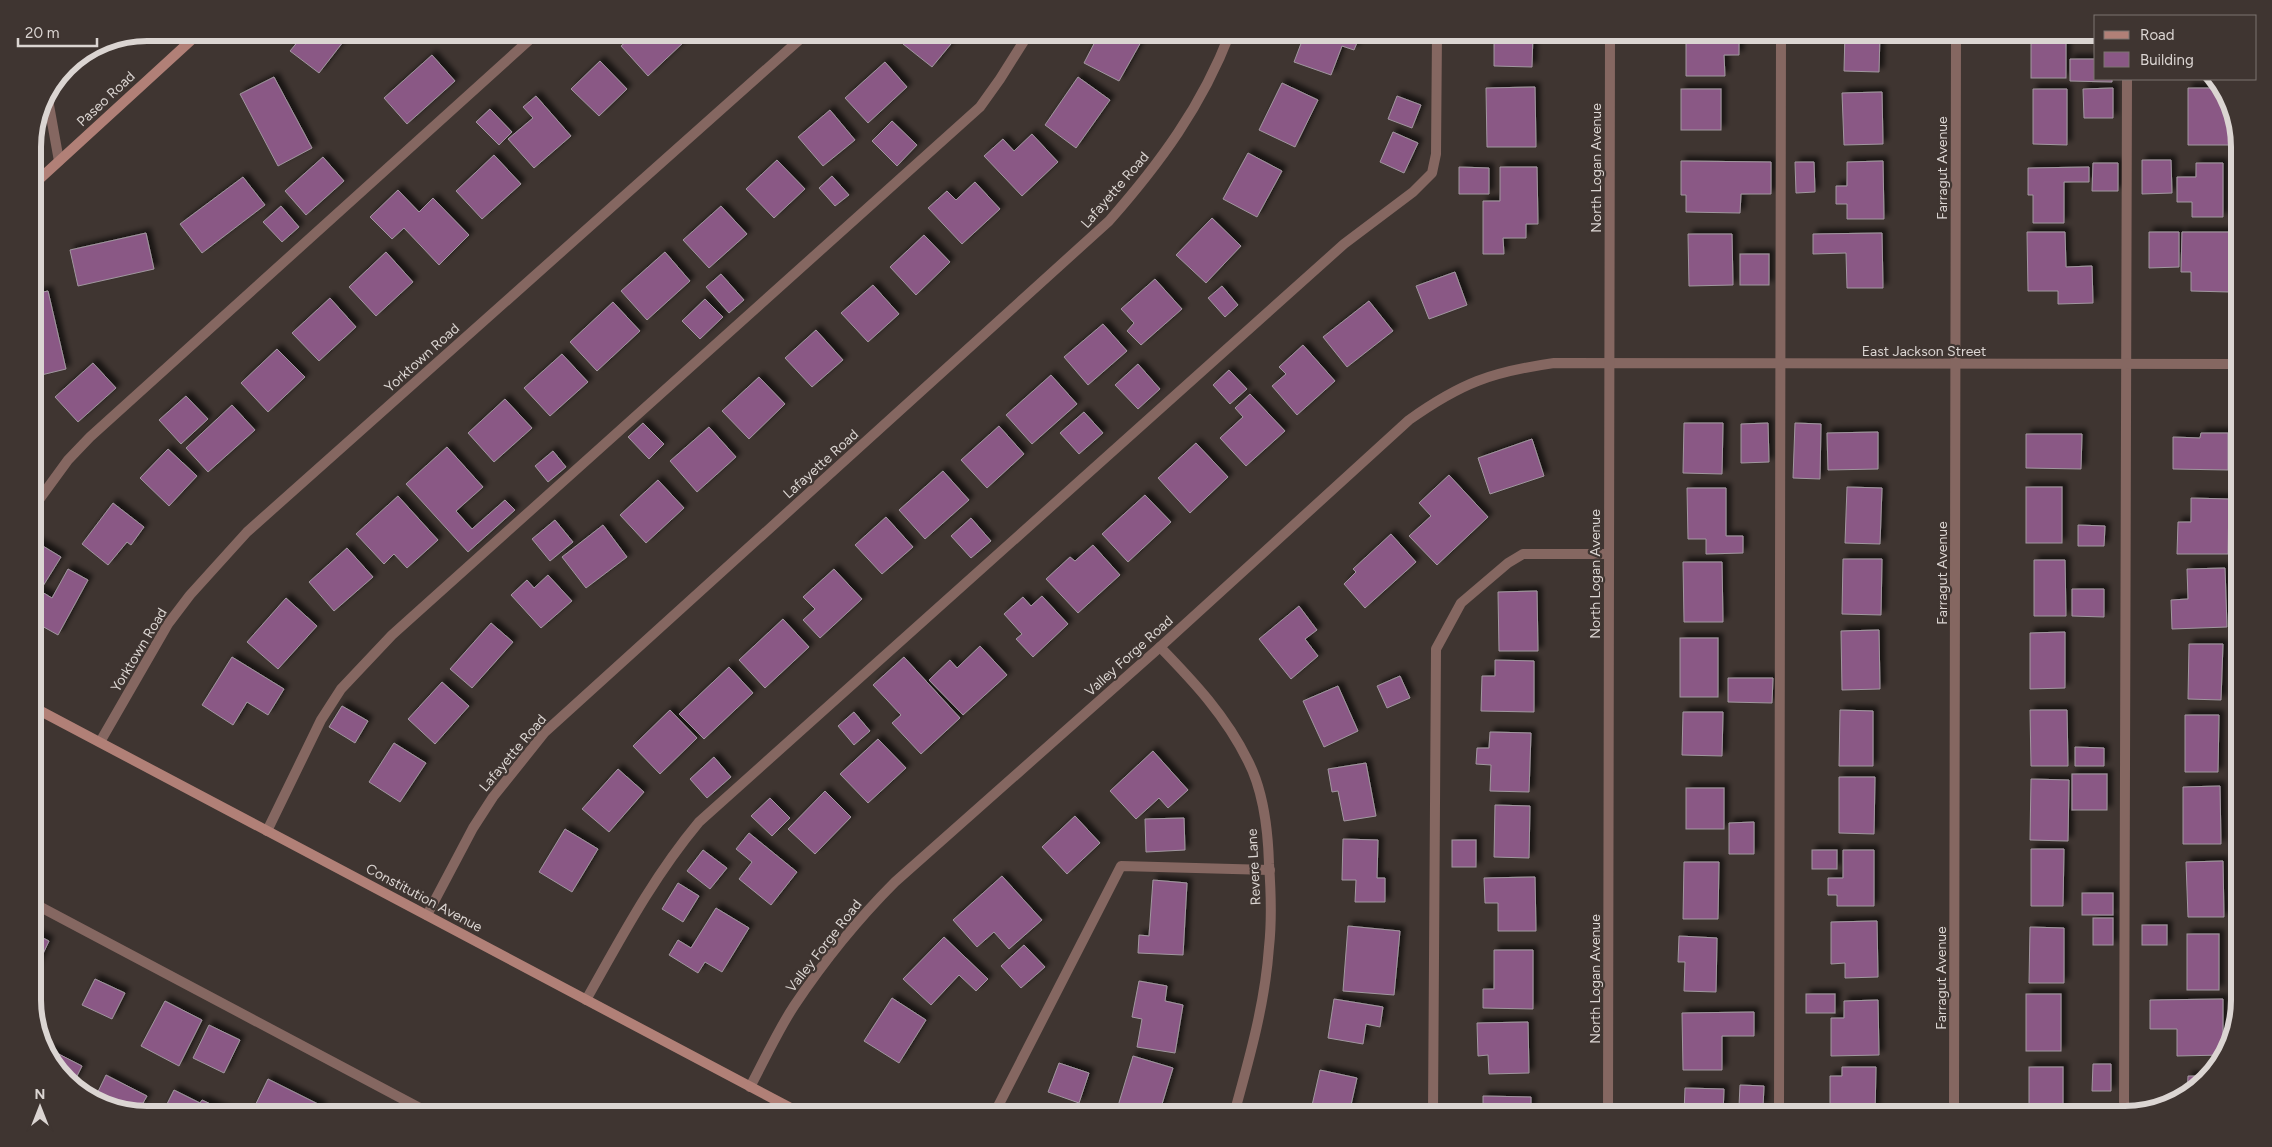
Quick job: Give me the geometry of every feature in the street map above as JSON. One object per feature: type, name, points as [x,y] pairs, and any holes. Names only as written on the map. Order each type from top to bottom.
[{"type":"main road","name":"Paseo Road","points":[[41,178],[189,41]]},
{"type":"main road","name":"Constitution Avenue","points":[[41,711],[787,1106]]},
{"type":"street","points":[[41,497],[68,460],[90,436],[527,41]]},
{"type":"street","name":"Yorktown Road","points":[[100,742],[168,624],[190,595],[247,532],[797,41]]},
{"type":"street","points":[[267,831],[321,720],[341,689],[365,662],[392,635],[980,107],[1023,41]]},
{"type":"street","name":"Lafayette Road","points":[[427,915],[473,828],[493,797],[545,732],[1109,221],[1134,192],[1187,122],[1212,76],[1226,41]]},
{"type":"street","points":[[586,1000],[645,895],[671,855],[699,822],[1344,244],[1413,192],[1432,173],[1436,154],[1437,41]]},
{"type":"street","name":"North Logan Avenue","points":[[1608,1106],[1610,41]]},
{"type":"street","points":[[1779,1106],[1781,41]]},
{"type":"street","name":"Farragut Avenue","points":[[1954,1106],[1956,41]]},
{"type":"street","points":[[2124,1106],[2128,80]]},
{"type":"street","points":[[49,107],[59,161]]},
{"type":"street","name":"Valley Forge Road","points":[[750,1087],[793,1008],[858,920],[931,850],[1160,647],[1409,420],[1442,396],[1478,379],[1519,368],[1554,363],[1608,364]]},
{"type":"street","name":"East Jackson Street","points":[[1608,364],[2231,364]]},
{"type":"street","points":[[1433,1106],[1436,649],[1460,603],[1508,563],[1524,554],[1608,554]]},
{"type":"street","name":"Revere Lane","points":[[1160,647],[1207,697],[1228,724],[1249,762],[1261,797],[1266,824],[1270,870],[1269,948],[1259,1013],[1236,1106]]},
{"type":"street","points":[[998,1106],[1121,866],[1270,870]]},
{"type":"street","points":[[41,907],[416,1106]]},
{"type":"building","points":[[298,41],[344,41],[319,73],[290,51]]},
{"type":"building","points":[[627,41],[685,41],[648,76],[621,46]]},
{"type":"building","points":[[906,41],[953,41],[932,67],[903,44]]},
{"type":"building","points":[[1095,41],[1142,41],[1119,81],[1084,63]]},
{"type":"building","points":[[1302,41],[1358,41],[1354,50],[1342,46],[1331,75],[1294,62]]},
{"type":"building","points":[[1494,41],[1533,41],[1532,67],[1494,66]]},
{"type":"building","points":[[1686,41],[1739,41],[1739,55],[1724,55],[1725,76],[1686,76]]},
{"type":"building","points":[[1845,41],[1880,41],[1879,72],[1844,71]]},
{"type":"building","points":[[2031,41],[2066,41],[2066,78],[2031,78]]},
{"type":"building","points":[[432,55],[455,81],[407,124],[384,98]]},
{"type":"building","points":[[2070,59],[2094,59],[2094,80],[2112,80],[2112,82],[2070,81]]},
{"type":"building","points":[[600,61],[627,89],[599,116],[571,89]]},
{"type":"building","points":[[885,62],[907,87],[868,123],[845,98]]},
{"type":"building","points":[[274,77],[312,148],[278,166],[240,94]]},
{"type":"building","points":[[1078,77],[1110,100],[1076,148],[1045,125]]},
{"type":"building","points":[[1282,83],[1318,100],[1295,147],[1259,130]]},
{"type":"building","points":[[1535,87],[1536,147],[1487,147],[1486,88]]},
{"type":"building","points":[[2113,88],[2113,118],[2084,118],[2083,89]]},
{"type":"building","points":[[2188,88],[2212,88],[2225,113],[2229,127],[2230,145],[2188,145]]},
{"type":"building","points":[[1681,89],[1721,89],[1721,130],[1681,130]]},
{"type":"building","points":[[2033,89],[2067,89],[2067,145],[2033,144]]},
{"type":"building","points":[[1882,92],[1883,144],[1844,145],[1842,93]]},
{"type":"building","points":[[536,96],[571,136],[534,168],[508,139],[533,118],[523,107]]},
{"type":"building","points":[[1397,96],[1421,105],[1412,128],[1388,119]]},
{"type":"building","points":[[490,109],[512,132],[499,145],[476,122]]},
{"type":"building","points":[[830,110],[855,140],[823,166],[798,137]]},
{"type":"building","points":[[892,121],[917,145],[897,166],[872,141]]},
{"type":"building","points":[[1393,132],[1418,143],[1404,173],[1380,162]]},
{"type":"building","points":[[1032,134],[1058,162],[1022,196],[984,156],[1003,139],[1014,151]]},
{"type":"building","points":[[1248,153],[1282,171],[1257,217],[1223,199]]},
{"type":"building","points":[[494,155],[521,184],[482,219],[456,191]]},
{"type":"building","points":[[323,157],[344,181],[306,215],[285,191]]},
{"type":"building","points":[[777,160],[805,189],[774,218],[746,189]]},
{"type":"building","points":[[2142,160],[2171,160],[2172,193],[2142,194]]},
{"type":"building","points":[[1681,161],[1771,162],[1771,194],[1741,194],[1740,213],[1686,212],[1686,195],[1681,195]]},
{"type":"building","points":[[1883,161],[1884,219],[1847,219],[1847,204],[1836,204],[1836,186],[1847,186],[1847,162]]},
{"type":"building","points":[[1795,162],[1814,162],[1815,192],[1796,193]]},
{"type":"building","points":[[2093,163],[2118,163],[2118,191],[2092,191]]},
{"type":"building","points":[[2196,163],[2223,163],[2223,217],[2192,217],[2192,202],[2177,202],[2177,177],[2196,177]]},
{"type":"building","points":[[1459,167],[1489,168],[1489,194],[1459,194]]},
{"type":"building","points":[[1500,167],[1537,167],[1538,224],[1526,224],[1526,238],[1503,238],[1504,254],[1483,254],[1483,201],[1500,201]]},
{"type":"building","points":[[2089,167],[2089,182],[2064,182],[2064,223],[2033,223],[2033,195],[2028,195],[2028,168]]},
{"type":"building","points":[[832,176],[849,195],[835,206],[819,188]]},
{"type":"building","points":[[243,177],[265,205],[202,253],[180,224]]},
{"type":"building","points":[[975,182],[1000,209],[962,244],[928,208],[947,191],[956,200]]},
{"type":"building","points":[[398,190],[419,212],[433,198],[469,235],[439,265],[404,228],[392,239],[370,217]]},
{"type":"building","points":[[281,206],[299,227],[282,242],[263,222]]},
{"type":"building","points":[[721,206],[747,234],[709,268],[683,240]]},
{"type":"building","points":[[1212,218],[1241,246],[1206,283],[1176,255]]},
{"type":"building","points":[[2027,232],[2065,232],[2066,267],[2092,266],[2093,303],[2058,304],[2058,291],[2028,291]]},
{"type":"building","points":[[2149,232],[2179,232],[2179,267],[2149,268]]},
{"type":"building","points":[[2182,232],[2230,232],[2229,292],[2191,291],[2191,272],[2181,272]]},
{"type":"building","points":[[146,233],[154,269],[78,286],[70,250]]},
{"type":"building","points":[[1882,233],[1883,288],[1847,288],[1846,253],[1813,254],[1813,234]]},
{"type":"building","points":[[1688,234],[1732,234],[1733,285],[1689,286]]},
{"type":"building","points":[[924,235],[950,262],[916,295],[890,267]]},
{"type":"building","points":[[386,252],[413,282],[376,316],[349,287]]},
{"type":"building","points":[[665,252],[690,281],[647,320],[621,291]]},
{"type":"building","points":[[1740,254],[1769,254],[1769,285],[1740,285]]},
{"type":"building","points":[[1455,272],[1467,305],[1429,319],[1416,286]]},
{"type":"building","points":[[721,274],[744,300],[729,313],[706,287]]},
{"type":"building","points":[[1155,279],[1182,309],[1141,345],[1127,331],[1134,323],[1121,309]]},
{"type":"building","points":[[873,285],[899,314],[868,342],[841,313]]},
{"type":"building","points":[[1222,286],[1238,305],[1225,317],[1208,298]]},
{"type":"building","points":[[48,291],[66,369],[41,375],[41,292]]},
{"type":"building","points":[[330,298],[356,327],[319,361],[292,333]]},
{"type":"building","points":[[705,299],[723,317],[700,339],[682,321]]},
{"type":"building","points":[[1369,301],[1393,331],[1347,367],[1323,337]]},
{"type":"building","points":[[613,302],[640,331],[597,371],[570,342]]},
{"type":"building","points":[[1103,324],[1127,351],[1088,385],[1064,357]]},
{"type":"building","points":[[816,330],[843,360],[812,387],[785,358]]},
{"type":"building","points":[[1303,345],[1335,381],[1297,415],[1272,386],[1286,374],[1279,367]]},
{"type":"building","points":[[277,349],[305,377],[268,412],[241,383]]},
{"type":"building","points":[[562,354],[588,382],[550,416],[524,388]]},
{"type":"building","points":[[93,363],[116,388],[78,422],[55,397]]},
{"type":"building","points":[[1138,364],[1160,389],[1138,409],[1115,385]]},
{"type":"building","points":[[1229,370],[1247,389],[1230,404],[1213,385]]},
{"type":"building","points":[[1051,375],[1077,404],[1032,444],[1006,415]]},
{"type":"building","points":[[759,377],[785,404],[749,439],[722,411]]},
{"type":"building","points":[[1250,394],[1285,431],[1246,466],[1220,438],[1243,417],[1235,408]]},
{"type":"building","points":[[186,396],[208,419],[181,444],[159,420]]},
{"type":"building","points":[[505,399],[532,428],[494,462],[468,433]]},
{"type":"building","points":[[232,405],[255,430],[208,472],[186,448]]},
{"type":"building","points":[[1084,412],[1103,433],[1079,454],[1060,433]]},
{"type":"building","points":[[643,423],[664,444],[649,459],[628,437]]},
{"type":"building","points":[[1684,423],[1723,423],[1722,474],[1683,473]]},
{"type":"building","points":[[1768,423],[1769,462],[1741,463],[1741,424]]},
{"type":"building","points":[[1795,423],[1821,424],[1820,479],[1793,478]]},
{"type":"building","points":[[999,426],[1024,454],[987,488],[961,460]]},
{"type":"building","points":[[709,427],[736,457],[697,492],[670,461]]},
{"type":"building","points":[[1878,432],[1878,469],[1828,470],[1827,433]]},
{"type":"building","points":[[2201,433],[2228,433],[2228,470],[2173,469],[2173,437],[2200,438]]},
{"type":"building","points":[[2026,434],[2082,434],[2081,469],[2026,468]]},
{"type":"building","points":[[1532,439],[1544,476],[1490,494],[1478,458]]},
{"type":"building","points":[[1196,443],[1228,477],[1190,513],[1158,478]]},
{"type":"building","points":[[447,447],[483,487],[456,511],[472,529],[505,500],[515,510],[468,552],[406,484]]},
{"type":"building","points":[[168,449],[197,476],[169,506],[140,478]]},
{"type":"building","points":[[553,451],[566,467],[548,482],[535,466]]},
{"type":"building","points":[[943,471],[969,500],[925,539],[899,510]]},
{"type":"building","points":[[1449,475],[1488,517],[1437,565],[1409,536],[1431,516],[1419,503]]},
{"type":"building","points":[[658,480],[684,508],[646,543],[620,515]]},
{"type":"building","points":[[1847,487],[1882,488],[1880,544],[1845,543]]},
{"type":"building","points":[[2026,487],[2062,487],[2062,543],[2026,543]]},
{"type":"building","points":[[1687,488],[1726,488],[1726,536],[1743,536],[1743,553],[1706,554],[1706,539],[1688,539]]},
{"type":"building","points":[[1145,495],[1171,522],[1128,562],[1102,534]]},
{"type":"building","points":[[398,496],[438,540],[407,568],[394,554],[384,564],[356,534]]},
{"type":"building","points":[[2191,498],[2229,499],[2228,554],[2177,554],[2178,522],[2191,522]]},
{"type":"building","points":[[113,503],[144,527],[131,545],[127,542],[108,565],[82,544]]},
{"type":"building","points":[[886,517],[913,547],[882,574],[855,545]]},
{"type":"building","points":[[971,518],[991,541],[971,558],[951,536]]},
{"type":"building","points":[[555,520],[573,542],[550,561],[532,539]]},
{"type":"building","points":[[603,525],[627,557],[586,588],[562,557]]},
{"type":"building","points":[[2078,525],[2105,526],[2104,546],[2078,546]]},
{"type":"building","points":[[1391,534],[1416,562],[1365,608],[1344,584],[1356,572],[1353,569]]},
{"type":"building","points":[[41,545],[61,557],[43,586],[41,585]]},
{"type":"building","points":[[1093,545],[1120,575],[1078,613],[1046,579],[1070,557],[1075,561]]},
{"type":"building","points":[[347,548],[373,577],[334,611],[309,582]]},
{"type":"building","points":[[1843,559],[1882,559],[1881,615],[1842,614]]},
{"type":"building","points":[[2034,560],[2065,560],[2066,616],[2034,616]]},
{"type":"building","points":[[1683,562],[1722,562],[1723,622],[1684,622]]},
{"type":"building","points":[[2225,568],[2227,627],[2172,629],[2171,600],[2188,599],[2187,569]]},
{"type":"building","points":[[68,569],[88,580],[58,635],[41,625],[41,591],[52,598]]},
{"type":"building","points":[[834,569],[862,599],[820,638],[803,620],[815,609],[803,597]]},
{"type":"building","points":[[548,575],[572,601],[541,628],[511,595],[527,580],[534,588]]},
{"type":"building","points":[[2072,589],[2104,589],[2104,617],[2072,616]]},
{"type":"building","points":[[1537,591],[1538,651],[1499,651],[1498,592]]},
{"type":"building","points":[[1042,596],[1068,624],[1033,657],[1016,639],[1022,634],[1004,614],[1023,597],[1031,606]]},
{"type":"building","points":[[286,598],[317,626],[278,669],[247,642]]},
{"type":"building","points":[[1299,606],[1317,630],[1305,639],[1318,656],[1291,679],[1259,639]]},
{"type":"building","points":[[783,619],[809,647],[765,688],[739,660]]},
{"type":"building","points":[[491,623],[513,642],[472,688],[450,669]]},
{"type":"building","points":[[1879,630],[1880,689],[1842,690],[1841,631]]},
{"type":"building","points":[[2065,632],[2065,688],[2030,689],[2030,633]]},
{"type":"building","points":[[1680,638],[1718,638],[1718,697],[1680,697]]},
{"type":"building","points":[[2189,644],[2223,644],[2221,700],[2188,699]]},
{"type":"building","points":[[980,646],[1007,675],[963,715],[929,680],[950,660],[957,668]]},
{"type":"building","points":[[232,657],[284,689],[268,715],[247,702],[233,725],[202,705]]},
{"type":"building","points":[[904,657],[960,718],[921,754],[892,723],[901,715],[873,685]]},
{"type":"building","points":[[1495,660],[1534,661],[1534,712],[1481,711],[1482,676],[1495,676]]},
{"type":"building","points":[[729,667],[753,693],[704,739],[679,714]]},
{"type":"building","points":[[1400,676],[1410,698],[1387,708],[1377,686]]},
{"type":"building","points":[[1728,678],[1773,678],[1772,703],[1728,702]]},
{"type":"building","points":[[442,682],[469,706],[435,744],[408,719]]},
{"type":"building","points":[[1338,686],[1358,731],[1324,747],[1303,701]]},
{"type":"building","points":[[342,706],[368,721],[355,743],[329,727]]},
{"type":"building","points":[[670,710],[697,738],[660,774],[633,746]]},
{"type":"building","points":[[1840,710],[1873,711],[1873,766],[1839,766]]},
{"type":"building","points":[[2030,710],[2067,710],[2068,766],[2031,766]]},
{"type":"building","points":[[854,712],[870,731],[854,745],[838,726]]},
{"type":"building","points":[[1683,712],[1723,712],[1722,756],[1682,755]]},
{"type":"building","points":[[2185,715],[2219,715],[2218,772],[2185,772]]},
{"type":"building","points":[[1490,732],[1531,733],[1529,792],[1490,791],[1491,765],[1476,764],[1477,748],[1489,748]]},
{"type":"building","points":[[878,739],[906,768],[868,803],[840,774]]},
{"type":"building","points":[[394,743],[426,763],[400,802],[369,782]]},
{"type":"building","points":[[2075,747],[2104,748],[2104,766],[2075,766]]},
{"type":"building","points":[[1153,751],[1188,790],[1168,808],[1159,798],[1136,819],[1110,791]]},
{"type":"building","points":[[714,757],[731,777],[707,798],[690,779]]},
{"type":"building","points":[[1366,763],[1376,816],[1344,821],[1338,791],[1332,792],[1328,769]]},
{"type":"building","points":[[618,769],[644,792],[609,832],[582,809]]},
{"type":"building","points":[[2072,774],[2107,774],[2107,810],[2072,810]]},
{"type":"building","points":[[1839,777],[1875,777],[1874,834],[1839,833]]},
{"type":"building","points":[[2031,779],[2069,780],[2068,841],[2030,840]]},
{"type":"building","points":[[2220,786],[2221,844],[2183,844],[2183,787]]},
{"type":"building","points":[[1686,788],[1724,788],[1724,829],[1686,829]]},
{"type":"building","points":[[825,791],[851,817],[815,854],[788,829]]},
{"type":"building","points":[[770,798],[790,818],[772,836],[751,816]]},
{"type":"building","points":[[1495,805],[1530,806],[1529,858],[1494,857]]},
{"type":"building","points":[[1075,816],[1100,843],[1067,874],[1042,847]]},
{"type":"building","points":[[1184,818],[1185,850],[1146,852],[1145,819]]},
{"type":"building","points":[[1754,822],[1754,854],[1729,854],[1729,823]]},
{"type":"building","points":[[565,829],[598,849],[572,892],[539,872]]},
{"type":"building","points":[[749,833],[797,872],[771,905],[739,879],[752,862],[736,849]]},
{"type":"building","points":[[1343,839],[1378,840],[1377,878],[1385,878],[1385,902],[1355,902],[1356,880],[1342,880]]},
{"type":"building","points":[[1452,840],[1476,840],[1476,867],[1452,867]]},
{"type":"building","points":[[2031,849],[2064,849],[2063,906],[2031,906]]},
{"type":"building","points":[[703,850],[727,868],[710,889],[687,871]]},
{"type":"building","points":[[1812,850],[1837,850],[1837,869],[1812,869]]},
{"type":"building","points":[[1843,850],[1874,850],[1874,906],[1837,906],[1837,895],[1828,895],[1828,878],[1843,878]]},
{"type":"building","points":[[2223,861],[2224,917],[2188,917],[2186,862]]},
{"type":"building","points":[[1684,862],[1719,862],[1718,919],[1683,919]]},
{"type":"building","points":[[1002,876],[1042,920],[1009,949],[994,932],[977,947],[953,920]]},
{"type":"building","points":[[1535,877],[1536,931],[1498,931],[1498,903],[1485,903],[1484,878]]},
{"type":"building","points":[[1153,880],[1187,883],[1183,955],[1138,953],[1139,935],[1149,936]]},
{"type":"building","points":[[678,883],[699,896],[683,922],[662,909]]},
{"type":"building","points":[[2082,893],[2113,893],[2113,915],[2082,915]]},
{"type":"building","points":[[716,908],[749,928],[722,972],[705,962],[698,973],[669,955],[678,940],[691,948]]},
{"type":"building","points":[[2093,918],[2113,918],[2113,945],[2093,945]]},
{"type":"building","points":[[1877,921],[1878,977],[1845,978],[1845,963],[1831,964],[1831,922]]},
{"type":"building","points":[[2142,925],[2167,925],[2167,945],[2142,945]]},
{"type":"building","points":[[1348,926],[1400,931],[1394,995],[1343,991]]},
{"type":"building","points":[[2030,927],[2064,928],[2064,983],[2029,983]]},
{"type":"building","points":[[2187,934],[2219,934],[2219,990],[2187,990]]},
{"type":"building","points":[[1679,936],[1717,938],[1716,992],[1684,991],[1685,962],[1678,962]]},
{"type":"building","points":[[41,937],[49,941],[41,958]]},
{"type":"building","points":[[944,937],[988,979],[976,991],[959,975],[931,1005],[903,979]]},
{"type":"building","points":[[1024,945],[1045,967],[1021,988],[1001,966]]},
{"type":"building","points":[[1494,950],[1533,950],[1533,1009],[1483,1008],[1483,989],[1494,989]]},
{"type":"building","points":[[95,979],[125,993],[112,1019],[82,1005]]},
{"type":"building","points":[[1139,981],[1167,986],[1165,1001],[1183,1005],[1175,1053],[1137,1047],[1142,1019],[1132,1017]]},
{"type":"building","points":[[1806,994],[1835,994],[1835,1013],[1806,1013]]},
{"type":"building","points":[[2026,994],[2061,994],[2061,1051],[2026,1051]]},
{"type":"building","points":[[892,998],[926,1020],[899,1063],[864,1041]]},
{"type":"building","points":[[1334,999],[1383,1007],[1380,1027],[1366,1024],[1363,1044],[1328,1038]]},
{"type":"building","points":[[2223,999],[2223,1040],[2215,1055],[2177,1056],[2177,1029],[2150,1029],[2150,1000]]},
{"type":"building","points":[[1878,1000],[1879,1055],[1831,1056],[1831,1018],[1844,1018],[1844,1001]]},
{"type":"building","points":[[165,1001],[202,1020],[179,1066],[141,1046]]},
{"type":"building","points":[[1754,1012],[1754,1036],[1722,1036],[1722,1070],[1683,1070],[1682,1013]]},
{"type":"building","points":[[1528,1022],[1529,1073],[1489,1074],[1488,1055],[1478,1056],[1477,1023]]},
{"type":"building","points":[[209,1025],[240,1040],[224,1073],[193,1058]]},
{"type":"building","points":[[56,1053],[82,1066],[76,1077]]},
{"type":"building","points":[[1133,1056],[1173,1068],[1161,1106],[1118,1106]]},
{"type":"building","points":[[1059,1063],[1089,1073],[1079,1103],[1048,1092]]},
{"type":"building","points":[[2093,1064],[2111,1064],[2111,1091],[2092,1091]]},
{"type":"building","points":[[1842,1067],[1876,1067],[1875,1106],[1830,1106],[1830,1076],[1842,1076]]},
{"type":"building","points":[[2029,1067],[2063,1067],[2063,1106],[2029,1106]]},
{"type":"building","points":[[1320,1070],[1357,1078],[1351,1106],[1312,1106]]},
{"type":"building","points":[[106,1075],[147,1096],[141,1106],[113,1100],[97,1093]]},
{"type":"building","points":[[2188,1076],[2197,1076],[2189,1084],[2188,1085]]},
{"type":"building","points":[[268,1079],[322,1106],[255,1106]]},
{"type":"building","points":[[1740,1085],[1764,1086],[1763,1106],[1739,1106]]},
{"type":"building","points":[[1685,1088],[1724,1089],[1723,1106],[1684,1106]]},
{"type":"building","points":[[174,1090],[200,1103],[202,1100],[215,1106],[166,1106]]},
{"type":"building","points":[[1483,1096],[1531,1097],[1531,1106],[1483,1106]]}]
